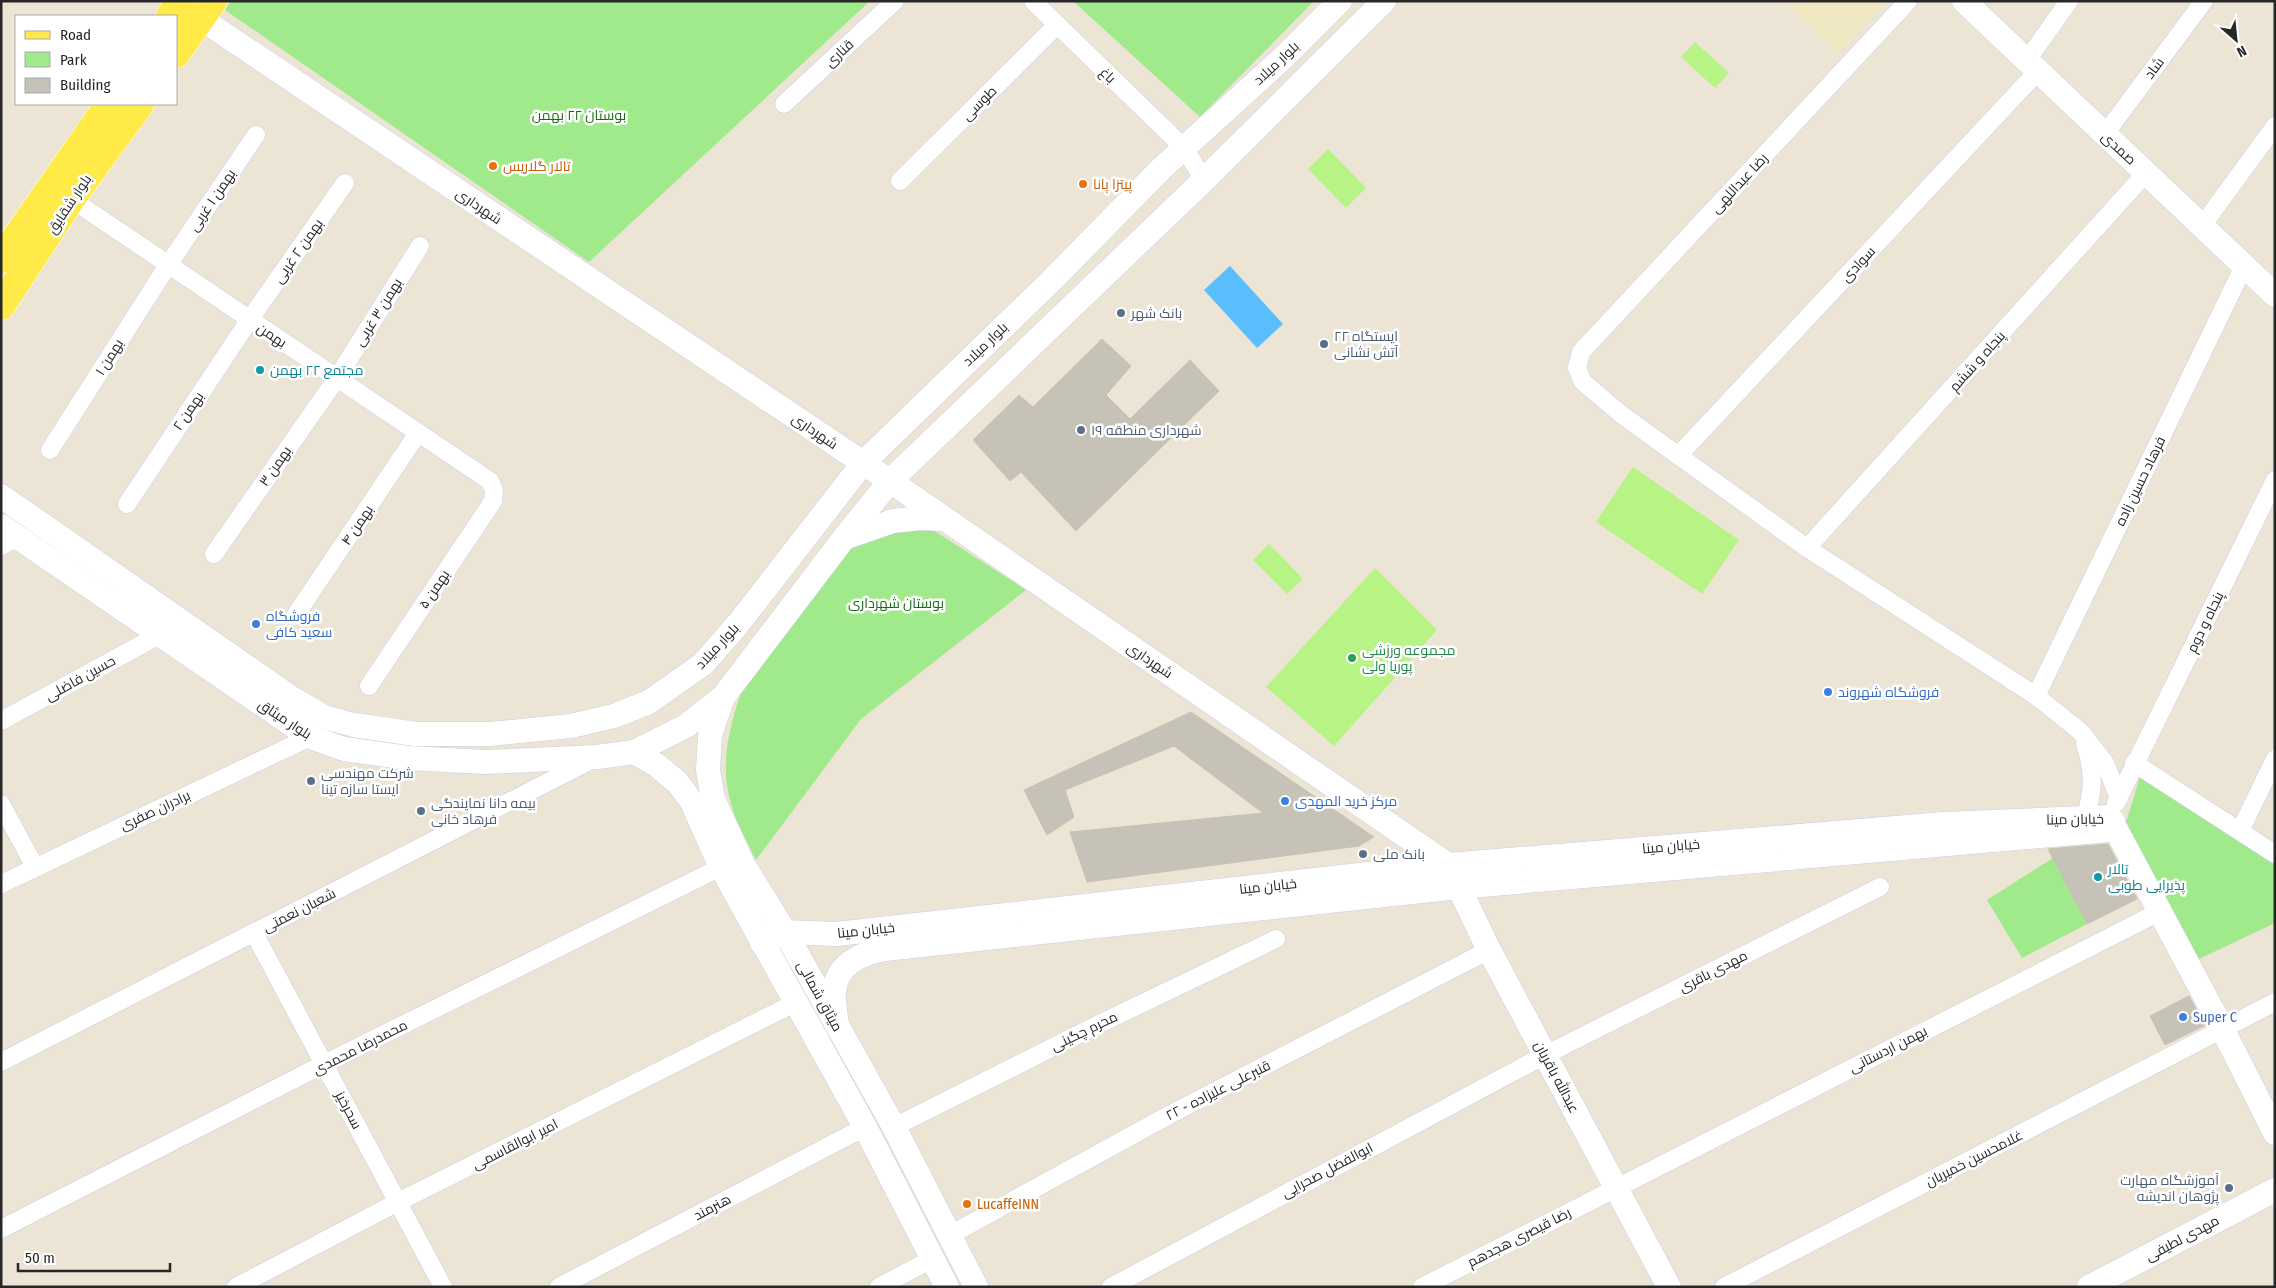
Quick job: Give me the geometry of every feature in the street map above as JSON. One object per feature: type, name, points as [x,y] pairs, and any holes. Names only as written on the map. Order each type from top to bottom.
[{"type":"main road","points":[[723,697],[890,480],[1204,180],[1384,1]]},
{"type":"main road","name":"صمدی","points":[[1964,1],[2275,295]]},
{"type":"main road","points":[[1338,3],[1357,27]]},
{"type":"main road","name":"بلوار میلاد","points":[[649,702],[703,664],[738,624],[863,463],[1184,148],[1284,56],[1338,3]]},
{"type":"main road","name":"شهرداری","points":[[176,6],[207,10],[1448,865]]},
{"type":"main road","points":[[178,51],[207,10]]},
{"type":"main road","name":"بلوار شقایق","points":[[1,259],[108,105]]},
{"type":"main road","name":"بلوار شقایق","points":[[1,306],[71,199],[139,105]]},
{"type":"main road","name":"بلوار میثاق","points":[[1,496],[293,699],[324,717],[354,725],[416,734],[490,734],[571,726],[614,716],[649,702]]},
{"type":"main road","points":[[844,538],[893,521],[920,518],[945,519]]},
{"type":"main road","name":"بلوار میثاق","points":[[7,537],[159,635],[310,737],[344,749],[408,758],[486,762],[597,757],[634,752],[686,726],[723,697]]},
{"type":"main road","name":"میثاق شمالی","points":[[723,697],[710,735],[708,770],[713,799],[743,864],[784,932],[894,1127],[976,1287]]},
{"type":"main road","name":"میثاق شمالی","points":[[634,752],[658,766],[678,782],[692,802],[721,867],[865,1127],[947,1287]]},
{"type":"main road","points":[[2114,813],[2161,911],[2275,1133]]},
{"type":"main road","name":"خیابان مینا","points":[[784,932],[836,934],[1448,865],[1943,824],[2085,818],[2114,813],[2112,828],[2109,830],[1459,887],[1061,929],[867,952],[840,972],[834,990],[837,1026]]},
{"type":"main road","name":"عبدالله باقریان","points":[[1448,865],[1489,950],[1669,1287]]},
{"type":"main road","points":[[762,943],[784,932]]},
{"type":"main road","name":"مهدی لطیفی","points":[[2089,1287],[2275,1190]]},
{"type":"street","name":"قناری","points":[[784,104],[895,1]]},
{"type":"street","name":"باغ","points":[[1033,1],[1184,148],[1204,180]]},
{"type":"street","name":"رضا عبداللهی","points":[[1678,456],[1622,416],[1583,382],[1577,368],[1581,352],[1908,1]]},
{"type":"street","name":"سوادی","points":[[1678,456],[2032,66],[2069,1]]},
{"type":"street","name":"شاد","points":[[2105,134],[2204,1]]},
{"type":"street","name":"طوسی","points":[[900,181],[1057,25]]},
{"type":"street","points":[[2202,226],[2275,126]]},
{"type":"street","name":"بهمن ۱ غربی","points":[[168,265],[256,135]]},
{"type":"street","name":"پنجاه و ششم","points":[[1807,548],[2146,173]]},
{"type":"street","name":"بهمن ۲ غربی","points":[[250,320],[346,183]]},
{"type":"street","name":"بهمن","points":[[71,199],[490,481],[494,490]]},
{"type":"street","name":"بهمن ۳ غربی","points":[[337,378],[420,246]]},
{"type":"street","name":"بهمن ۱","points":[[50,450],[168,265]]},
{"type":"street","name":"فرهاد حسین زاده","points":[[2036,696],[2244,266]]},
{"type":"street","name":"بهمن ۲","points":[[127,504],[250,320]]},
{"type":"street","name":"بهمن ۳","points":[[214,554],[337,378]]},
{"type":"street","name":"بهمن ۴","points":[[295,616],[418,433]]},
{"type":"street","points":[[1678,456],[1807,548],[2036,696],[2081,732],[2105,763],[2114,813]]},
{"type":"street","name":"پنجاه و دوم","points":[[2114,813],[2134,763],[2275,480]]},
{"type":"street","name":"بهمن ۵","points":[[369,686],[493,501],[494,490]]},
{"type":"street","name":"حسین فاضلی","points":[[1,721],[159,635]]},
{"type":"street","points":[[2081,732],[2092,767],[2093,781],[2091,799],[2085,818]]},
{"type":"street","name":"برادران صفری","points":[[1,884],[310,737]]},
{"type":"street","name":"شعبان نعمتی","points":[[1,1062],[597,757]]},
{"type":"street","points":[[2240,831],[2275,759]]},
{"type":"street","points":[[2134,763],[2275,854]]},
{"type":"street","points":[[1,804],[35,867]]},
{"type":"street","name":"محمدرضا محمدی","points":[[1,1229],[324,1064],[721,867]]},
{"type":"street","name":"مهدی باقری","points":[[1545,1055],[1880,887]]},
{"type":"street","name":"بهمن اردستانی","points":[[1616,1187],[2161,911]]},
{"type":"street","name":"سحرخیز","points":[[254,933],[443,1287]]},
{"type":"street","name":"محرم چگینی","points":[[894,1127],[1093,1027],[1276,939]]},
{"type":"street","name":"قنبرعلی علیزاده - ۲۲","points":[[950,1235],[1171,1114],[1489,950]]},
{"type":"street","name":"غلامحسین خمیریان","points":[[1724,1287],[2275,1002]]},
{"type":"street","name":"امیر ابوالقاسمی","points":[[236,1287],[398,1202],[795,1003]]},
{"type":"street","name":"ابوالفضل صحرایی","points":[[1111,1287],[1545,1055]]},
{"type":"street","name":"هنرمند","points":[[559,1287],[865,1127]]},
{"type":"street","name":"رضا قیصری هجدهم","points":[[1422,1287],[1616,1187]]},
{"type":"street","points":[[879,1287],[932,1259]]},
{"type":"shaded area","points":[[1783,1],[1887,1],[1839,53]]},
{"type":"green space","name":"بوستان ۲۲ بهمن","points":[[231,1],[870,1],[589,262],[225,10]]},
{"type":"green space","points":[[1073,1],[1314,1],[1200,117]]},
{"type":"green space","points":[[1695,42],[1729,73],[1715,88],[1681,57]]},
{"type":"green space","points":[[1328,149],[1366,188],[1346,208],[1308,169]]},
{"type":"green space","points":[[1633,467],[1739,540],[1702,594],[1596,522]]},
{"type":"green space","name":"بوستان شهرداری","points":[[893,530],[933,530],[1026,590],[861,719],[756,860],[732,808],[726,769],[732,722],[747,677],[855,543]]},
{"type":"green space","points":[[1269,544],[1303,579],[1287,594],[1253,560]]},
{"type":"green space","name":"مجموعه ورزشی پوریا ولی","points":[[1375,568],[1437,630],[1334,746],[1266,687]]},
{"type":"green space","points":[[2140,777],[2275,865],[2275,923],[2199,959],[2126,822]]},
{"type":"green space","points":[[2053,858],[2087,924],[2022,958],[1987,900]]},
{"type":"water","points":[[1230,266],[1283,324],[1257,348],[1204,290]]},
{"type":"building","name":"شهرداری منطقه ۱۹","points":[[1102,339],[1131,366],[1106,395],[1130,419],[1190,360],[1219,391],[1076,531],[1021,472],[1010,481],[973,440],[1019,395],[1033,407]]},
{"type":"building","name":"مرکز خرید المهدی","points":[[1191,712],[1374,837],[1359,846],[1087,882],[1070,832],[1263,813],[1174,746],[1065,790],[1074,817],[1047,835],[1024,790]]},
{"type":"building","name":"تالار پذیرایی طوبی","points":[[2108,844],[2137,899],[2087,924],[2048,849]]},
{"type":"building","points":[[2189,996],[2205,1025],[2165,1045],[2150,1016]]},
{"type":"place","name":"تالار گلاریس","points":[[493,166]]},
{"type":"place","name":"پیتزا پانا","points":[[1083,184]]},
{"type":"place","name":"بانک شهر","points":[[1121,313]]},
{"type":"place","name":"ایستگاه ۲۲ آتش نشانی","points":[[1324,344]]},
{"type":"place","name":"مجتمع ۲۲ بهمن","points":[[260,370]]},
{"type":"place","name":"شهرداری منطقه ۱۹","points":[[1081,430]]},
{"type":"place","name":"فروشگاه سعید کافی","points":[[256,624]]},
{"type":"place","name":"مجموعه ورزشی پوریا ولی","points":[[1352,658]]},
{"type":"place","name":"فروشگاه شهروند","points":[[1828,692]]},
{"type":"place","name":"شرکت مهندسی ایستا سازه تینا","points":[[311,781]]},
{"type":"place","name":"مرکز خرید المهدی","points":[[1285,801]]},
{"type":"place","name":"بیمه دانا نمایندگی فرهاد خانی","points":[[421,811]]},
{"type":"place","name":"بانک ملی","points":[[1363,854]]},
{"type":"place","name":"تالار پذیرایی طوبی","points":[[2098,877]]},
{"type":"place","name":"Super C","points":[[2183,1017]]},
{"type":"place","name":"آموزشگاه مهارت پژوهان اندیشه","points":[[2229,1188]]},
{"type":"place","name":"LucaffeINN","points":[[967,1204]]}]
